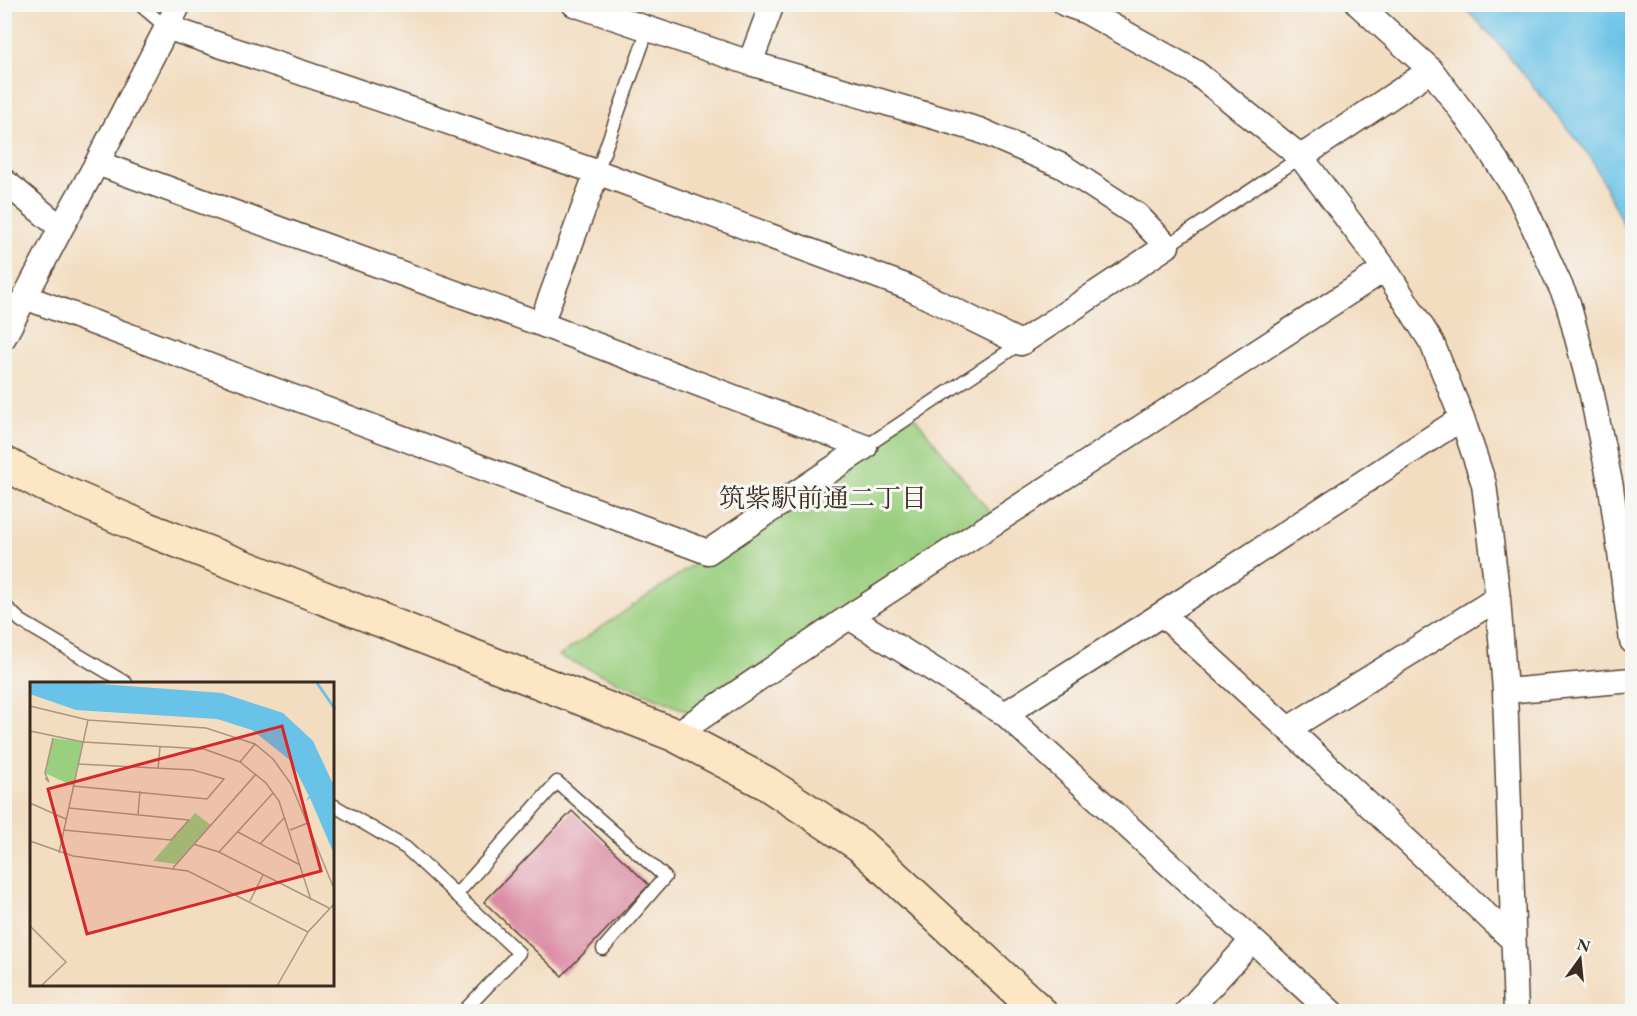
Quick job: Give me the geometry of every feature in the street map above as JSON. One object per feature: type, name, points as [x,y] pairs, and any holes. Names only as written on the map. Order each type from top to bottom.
[{"type":"street","points":[[4,337],[97,163],[178,4]]},
{"type":"street","points":[[166,27],[597,172],[905,286],[1021,343],[1167,246],[1137,215],[1062,166],[979,130],[750,63],[574,4]]},
{"type":"street","points":[[750,63],[772,4]]},
{"type":"street","points":[[1065,4],[1085,11],[1195,72],[1301,158],[1385,268],[1432,343],[1485,484],[1505,691],[1516,1011]]},
{"type":"street","points":[[1358,4],[1431,70],[1479,134],[1520,197],[1568,303],[1592,395],[1611,487],[1632,640]]},
{"type":"street","points":[[1301,158],[1431,70]]},
{"type":"street","points":[[97,163],[541,324],[865,447]]},
{"type":"street","points":[[541,324],[597,172]]},
{"type":"street","points":[[4,181],[61,228]]},
{"type":"street","points":[[675,735],[849,617],[1385,268]]},
{"type":"street","points":[[25,297],[708,552],[865,447]]},
{"type":"street","points":[[1005,714],[1162,615],[1462,418]]},
{"type":"street","points":[[4,463],[43,484],[142,527],[675,735],[766,783],[860,845],[1040,1011]]},
{"type":"street","points":[[1287,729],[1497,598]]},
{"type":"street","points":[[1162,615],[1513,940]]},
{"type":"street","points":[[849,617],[1005,714],[1330,1011]]},
{"type":"street","points":[[1505,691],[1632,680]]},
{"type":"street","points":[[1187,1011],[1252,941]]},
{"type":"lane","points":[[139,4],[166,27]]},
{"type":"lane","points":[[597,172],[648,29]]},
{"type":"lane","points":[[1167,246],[1301,158]]},
{"type":"lane","points":[[865,447],[1021,343]]},
{"type":"lane","points":[[4,605],[21,621],[124,682]]},
{"type":"lane","points":[[456,895],[557,782],[664,877],[603,949]]},
{"type":"lane","points":[[334,806],[406,848],[519,953],[463,1011]]},
{"type":"green space","points":[[913,415],[996,520],[700,717],[559,656]]},
{"type":"water","points":[[1462,5],[1632,5],[1632,243],[1592,159],[1500,45]]},
{"type":"building","points":[[572,811],[649,885],[562,976],[484,902]]},
{"type":"district","name":"筑紫駅前通二丁目","points":[[823,498]]}]
